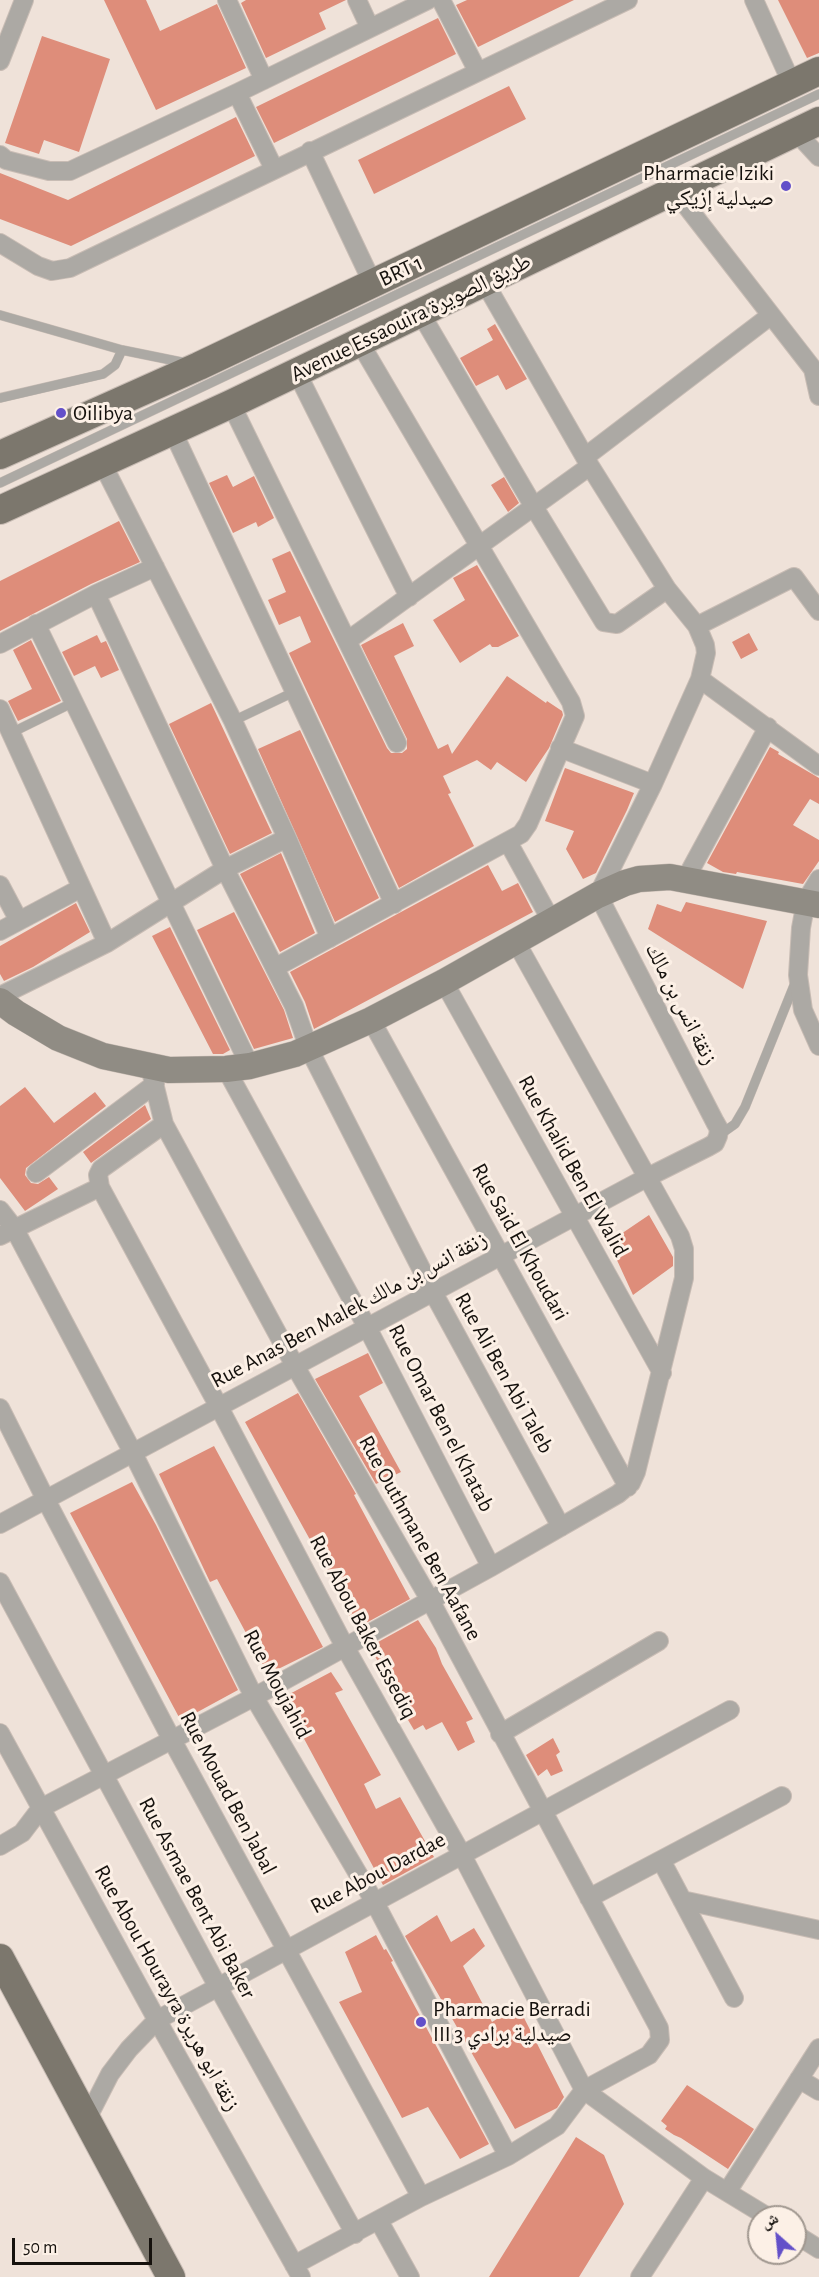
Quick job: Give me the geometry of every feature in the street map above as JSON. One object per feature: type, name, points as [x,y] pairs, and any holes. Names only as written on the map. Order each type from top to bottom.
[{"type":"main road","name":"Avenue Essaouira طريق الصويرة","points":[[3,452],[198,366],[819,71]]},
{"type":"main road","name":"Avenue Essaouira طريق الصويرة","points":[[0,510],[103,465],[421,314],[807,126]]},
{"type":"main road","points":[[0,1959],[171,2277]]},
{"type":"street","points":[[227,0],[264,80]]},
{"type":"street","points":[[357,0],[370,28]]},
{"type":"street","points":[[0,155],[6,160],[49,171],[70,171],[428,0]]},
{"type":"street","points":[[441,0],[478,72]]},
{"type":"street","points":[[0,243],[38,266],[52,271],[70,268],[628,0]]},
{"type":"street","points":[[754,0],[792,84]]},
{"type":"street","points":[[0,11],[21,8],[0,62]]},
{"type":"street","points":[[237,93],[274,169]]},
{"type":"street","points":[[807,126],[819,157]]},
{"type":"street","points":[[310,152],[373,284]]},
{"type":"street","points":[[674,190],[813,369],[817,378],[819,396]]},
{"type":"street","points":[[485,283],[588,462],[667,589],[697,626],[706,653],[700,679],[653,784],[598,894]]},
{"type":"street","points":[[421,314],[604,622],[617,624],[667,589]]},
{"type":"street","points":[[347,641],[534,507],[770,316]]},
{"type":"street","points":[[276,968],[521,834],[528,824],[573,720],[574,706],[360,343]]},
{"type":"street","points":[[297,373],[409,597]]},
{"type":"street","points":[[231,404],[397,743]]},
{"type":"street","points":[[173,432],[296,691],[393,904]]},
{"type":"street","points":[[103,465],[233,721],[330,938]]},
{"type":"street","points":[[0,644],[96,594],[156,567]]},
{"type":"street","points":[[697,626],[794,577],[819,611]]},
{"type":"street","name":"Rue Ali Ben Abi Taleb","points":[[96,594],[225,869],[294,1006],[309,1049],[433,1292],[561,1527]]},
{"type":"street","name":"Rue Omar Ben el Khatab","points":[[36,624],[171,904],[238,1067],[367,1328],[491,1568]]},
{"type":"street","points":[[700,679],[819,766]]},
{"type":"street","points":[[0,708],[107,943]]},
{"type":"street","points":[[685,880],[768,727]]},
{"type":"street","points":[[560,748],[653,784]]},
{"type":"street","points":[[0,996],[107,943],[225,869],[287,838]]},
{"type":"street","points":[[508,842],[552,922]]},
{"type":"street","points":[[0,1001],[36,1026],[80,1047],[153,1076],[238,1067],[309,1049],[371,1020],[444,982],[598,894],[639,879],[670,877],[812,903]]},
{"type":"street","points":[[819,879],[801,928],[798,975],[803,1010],[819,1046]]},
{"type":"street","points":[[0,885],[19,921]]},
{"type":"street","points":[[0,931],[81,888]]},
{"type":"street","name":"زنقة انس بن مالك","points":[[598,894],[719,1129],[718,1137]]},
{"type":"street","points":[[0,1846],[22,1833],[41,1808],[254,1697],[430,1599],[491,1568],[628,1487],[636,1472],[662,1373],[686,1261],[680,1236],[516,942]]},
{"type":"street","name":"Rue Khalid Ben El Walid","points":[[444,982],[662,1373]]},
{"type":"street","name":"Rue Said El Khoudari","points":[[371,1020],[628,1487]]},
{"type":"street","points":[[36,1173],[153,1076]]},
{"type":"street","name":"Rue Outhmane Ben Aafane","points":[[153,1076],[164,1124],[295,1366],[430,1599],[500,1734],[659,2028],[660,2040],[649,2055],[584,2090]]},
{"type":"street","points":[[7,1232],[100,1187],[98,1175],[101,1169],[164,1124]]},
{"type":"street","name":"Rue Anas Ben Malek زنقة انس بن مالك","points":[[0,1524],[573,1216],[715,1143],[718,1137]]},
{"type":"street","name":"Rue Abou Baker Essediq","points":[[100,1187],[345,1647],[462,1855],[584,2090]]},
{"type":"street","name":"Rue Moujahid","points":[[0,1210],[7,1232],[133,1453],[254,1697],[374,1901],[508,2156]]},
{"type":"street","name":"Rue Mouad Ben Jabal","points":[[0,1408],[45,1500],[172,1740],[421,2198]]},
{"type":"street","name":"Rue Asmae Bent Abi Baker","points":[[0,1582],[218,1987],[355,2234]]},
{"type":"street","points":[[500,1734],[659,1641]]},
{"type":"street","name":"Rue Abou Dardae","points":[[87,2119],[110,2074],[129,2049],[157,2020],[729,1710]]},
{"type":"street","name":"Rue Abou Hourayra زنقة ابو هريرة","points":[[0,1733],[297,2271]]},
{"type":"street","points":[[589,1898],[782,1796]]},
{"type":"street","points":[[661,1860],[734,1998]]},
{"type":"street","points":[[682,1900],[819,1930]]},
{"type":"street","points":[[727,2192],[819,2048]]},
{"type":"street","points":[[799,2079],[819,2091]]},
{"type":"street","points":[[297,2271],[355,2234],[421,2198],[508,2156],[556,2126],[584,2090],[704,2178],[748,2205]]},
{"type":"street","points":[[640,2277],[704,2178]]},
{"type":"street","points":[[379,2221],[410,2277]]},
{"type":"lane","name":"BRT 1","points":[[0,483],[819,94]]},
{"type":"lane","points":[[0,315],[122,350],[198,366]]},
{"type":"lane","points":[[0,398],[103,374],[115,365],[122,350]]},
{"type":"lane","points":[[233,721],[296,691]]},
{"type":"lane","points":[[11,733],[74,702]]},
{"type":"lane","points":[[718,1137],[735,1124],[745,1107],[798,975]]},
{"type":"building","points":[[104,0],[146,0],[160,31],[217,4],[246,68],[156,110]]},
{"type":"building","points":[[246,0],[346,0],[319,13],[326,29],[266,58],[241,3]]},
{"type":"building","points":[[467,0],[574,0],[478,47],[456,5]]},
{"type":"building","points":[[778,0],[819,0],[819,53],[807,58]]},
{"type":"building","points":[[438,18],[456,54],[274,143],[256,107]]},
{"type":"building","points":[[42,36],[110,59],[79,152],[44,140],[39,154],[5,143]]},
{"type":"building","points":[[509,86],[526,119],[374,194],[358,160]]},
{"type":"building","points":[[236,117],[255,156],[71,246],[0,219],[0,173],[68,200]]},
{"type":"building","points":[[495,324],[527,379],[506,390],[498,375],[476,386],[460,358],[493,340],[487,329]]},
{"type":"building","points":[[227,475],[233,487],[254,476],[274,518],[258,527],[256,522],[233,533],[209,483]]},
{"type":"building","points":[[504,477],[519,503],[508,512],[491,485]]},
{"type":"building","points":[[119,521],[140,562],[91,584],[0,631],[0,581]]},
{"type":"building","points":[[290,551],[391,753],[402,753],[407,749],[407,739],[361,645],[403,623],[414,646],[394,656],[438,749],[448,744],[452,754],[507,676],[546,703],[547,701],[562,711],[563,715],[549,748],[526,782],[497,762],[491,770],[477,760],[443,776],[451,793],[448,794],[474,846],[399,888],[289,653],[311,642],[300,616],[279,625],[268,600],[286,592],[272,559]]},
{"type":"building","points":[[477,565],[519,636],[498,647],[492,647],[490,644],[460,663],[433,620],[465,600],[453,578]]},
{"type":"building","points":[[749,633],[758,650],[741,659],[732,642]]},
{"type":"building","points":[[97,635],[101,643],[106,641],[119,670],[101,678],[95,666],[74,676],[62,652]]},
{"type":"building","points":[[31,640],[61,701],[18,721],[8,701],[32,689],[13,650]]},
{"type":"building","points":[[211,703],[272,833],[230,854],[169,724]]},
{"type":"building","points":[[300,730],[379,898],[335,922],[258,749]]},
{"type":"building","points":[[770,747],[819,778],[819,804],[810,799],[793,825],[819,840],[819,861],[803,884],[737,872],[736,874],[723,872],[707,863]]},
{"type":"building","points":[[565,768],[634,793],[596,873],[583,879],[566,849],[574,831],[545,821]]},
{"type":"building","points":[[281,853],[315,933],[280,952],[240,874]]},
{"type":"building","points":[[488,865],[502,891],[518,883],[533,912],[314,1029],[305,1002],[290,972]]},
{"type":"building","points":[[686,902],[767,921],[743,989],[648,929],[657,904],[681,912]]},
{"type":"building","points":[[76,903],[90,932],[33,967],[4,981],[0,974],[0,946]]},
{"type":"building","points":[[234,912],[284,1010],[293,1038],[254,1049],[197,930]]},
{"type":"building","points":[[170,927],[230,1050],[223,1054],[213,1054],[152,936]]},
{"type":"building","points":[[25,1087],[54,1123],[95,1092],[106,1106],[26,1168],[25,1175],[31,1183],[38,1184],[49,1177],[58,1189],[25,1211],[0,1178],[0,1106]]},
{"type":"building","points":[[145,1105],[151,1119],[91,1163],[83,1152]]},
{"type":"building","points":[[649,1215],[673,1257],[673,1266],[633,1295],[616,1258],[626,1253],[618,1236]]},
{"type":"building","points":[[368,1353],[383,1383],[359,1396],[401,1472],[376,1484],[315,1379]]},
{"type":"building","points":[[298,1393],[356,1494],[354,1495],[410,1599],[355,1629],[340,1594],[245,1422]]},
{"type":"building","points":[[214,1446],[323,1647],[268,1674],[217,1579],[210,1582],[159,1474]]},
{"type":"building","points":[[132,1482],[156,1525],[238,1690],[181,1721],[70,1513]]},
{"type":"building","points":[[418,1620],[436,1648],[442,1664],[473,1719],[466,1722],[475,1742],[458,1751],[442,1722],[426,1730],[423,1725],[414,1730],[395,1698],[398,1697],[386,1674],[369,1647]]},
{"type":"building","points":[[331,1672],[343,1690],[335,1693],[381,1775],[364,1784],[376,1809],[400,1797],[434,1857],[383,1885],[282,1698]]},
{"type":"building","points":[[553,1738],[560,1752],[556,1755],[563,1771],[551,1776],[547,1769],[538,1776],[526,1755]]},
{"type":"building","points":[[437,1915],[451,1942],[474,1928],[485,1946],[463,1966],[492,2022],[518,2006],[564,2097],[557,2108],[515,2129],[405,1936]]},
{"type":"building","points":[[376,1935],[393,1961],[391,1962],[489,2144],[460,2159],[428,2107],[402,2118],[339,2002],[362,1992],[345,1952]]},
{"type":"building","points":[[687,2085],[754,2129],[728,2169],[665,2129],[667,2126],[661,2121]]},
{"type":"building","points":[[576,2137],[604,2155],[624,2204],[579,2277],[489,2277]]},
{"type":"place","name":"Pharmacie Iziki صيدلية إزيكي","points":[[786,186]]},
{"type":"place","name":"Oilibya","points":[[61,413]]},
{"type":"place","name":"Pharmacie Berradi III صيدلية برادي 3","points":[[421,2022]]}]
